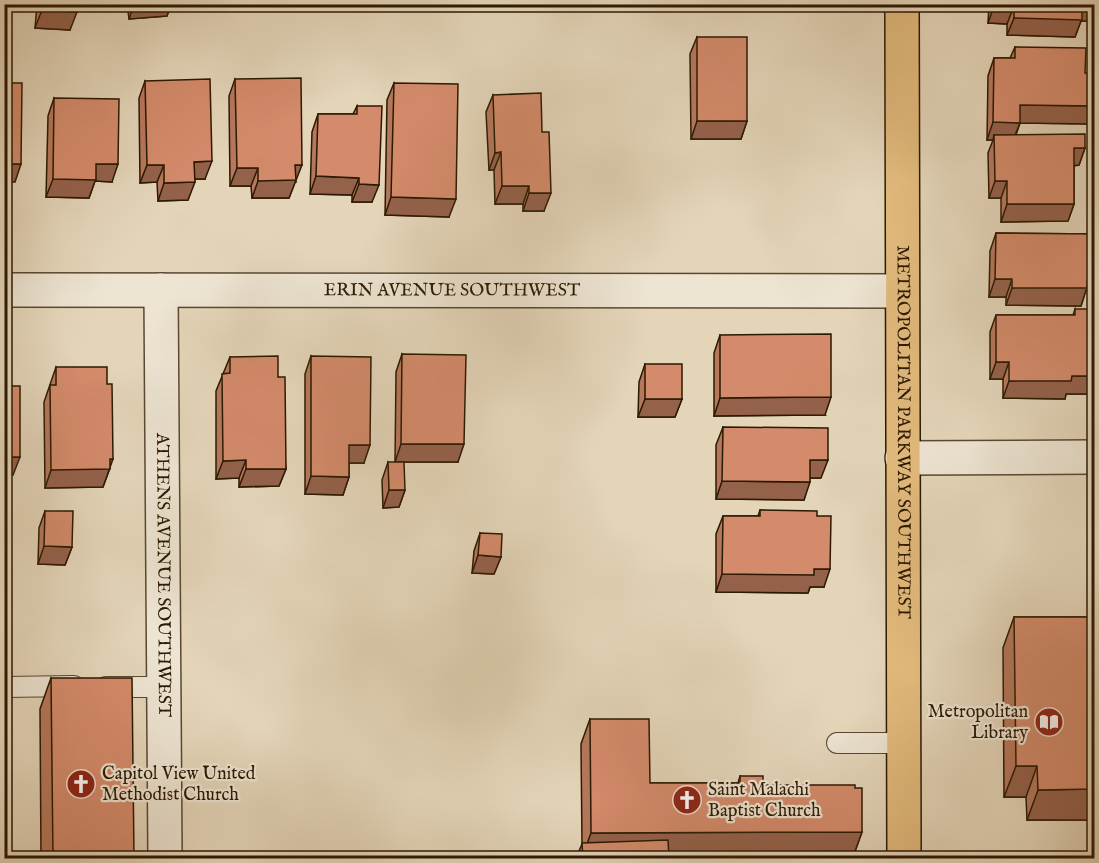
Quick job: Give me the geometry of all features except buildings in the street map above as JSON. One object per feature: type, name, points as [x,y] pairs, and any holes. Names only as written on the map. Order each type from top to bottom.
[{"type":"main road","name":"METROPOLITAN PARKWAY SOUTHWEST","points":[[902,4],[904,858]]},
{"type":"street","name":"ERIN AVENUE SOUTHWEST","points":[[4,290],[902,291]]},
{"type":"street","name":"ATHENS AVENUE SOUTHWEST","points":[[161,290],[165,858]]},
{"type":"street","points":[[902,458],[1095,458]]},
{"type":"lane","points":[[4,687],[164,687]]},
{"type":"lane","points":[[837,742],[904,743]]},
{"type":"place","name":"Metropolitan Library","points":[[1049,722]]},
{"type":"place","name":"Capitol View United Methodist Church","points":[[81,784]]},
{"type":"place","name":"Saint Malachi Baptist Church","points":[[687,800]]}]
